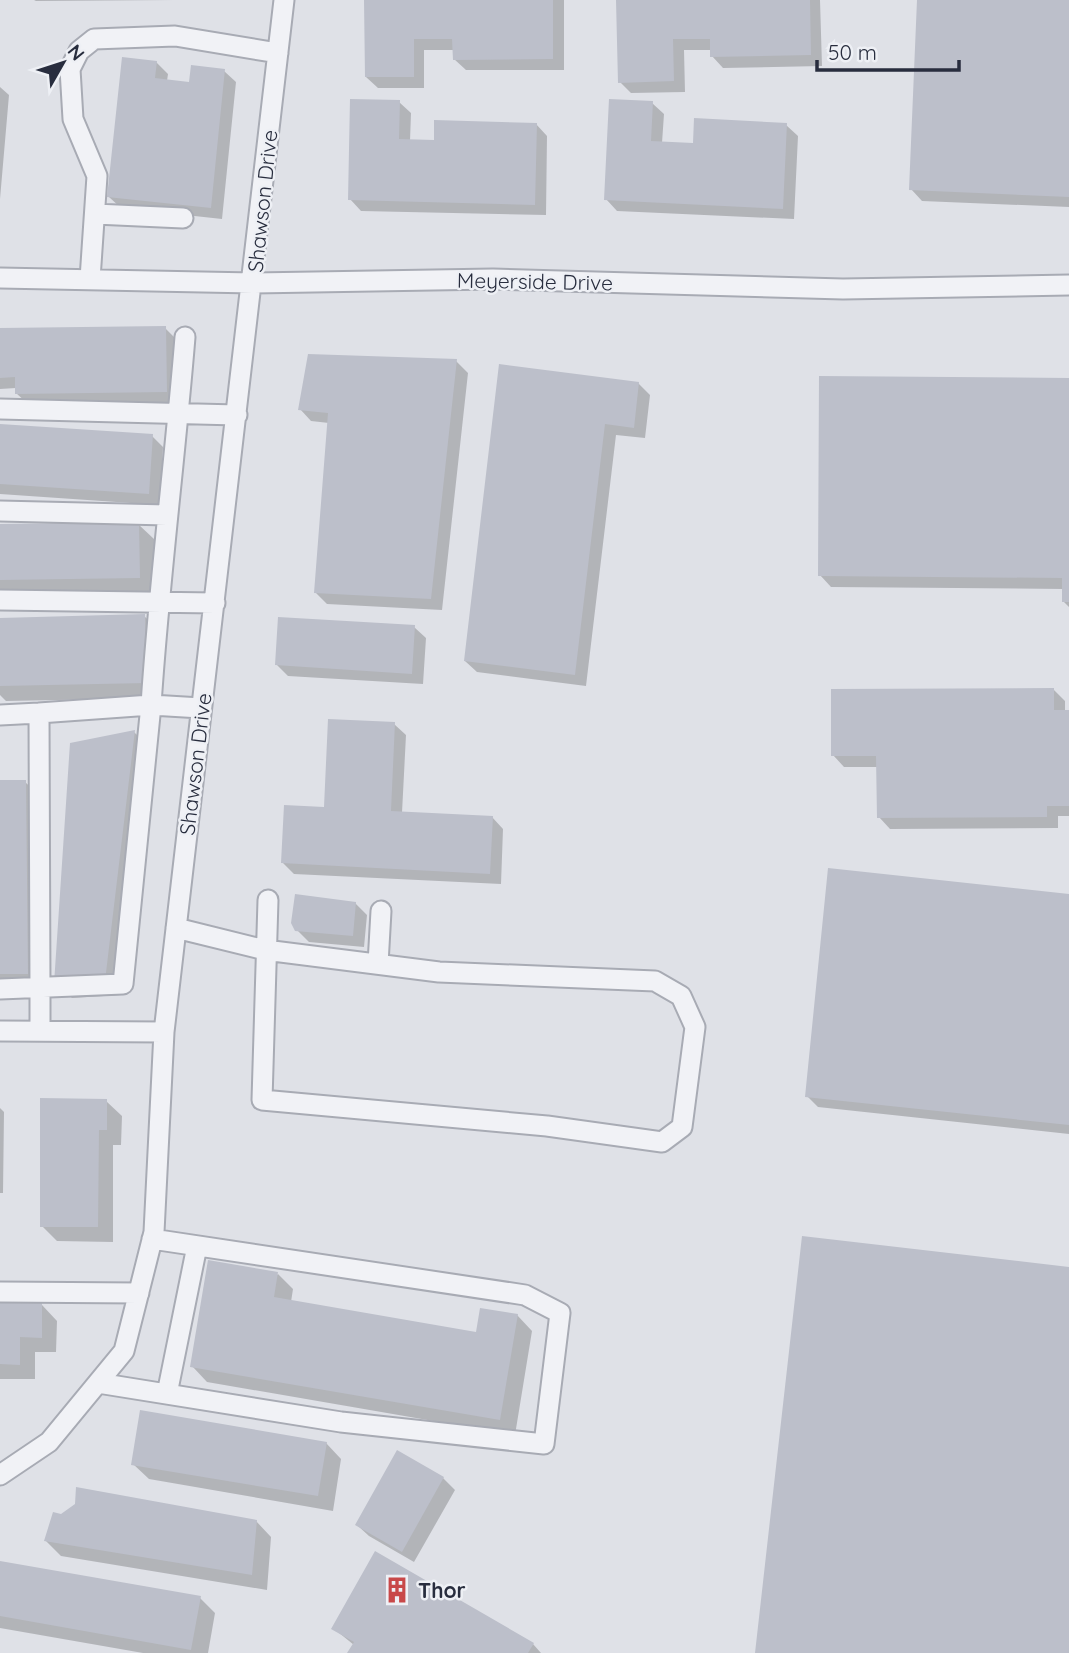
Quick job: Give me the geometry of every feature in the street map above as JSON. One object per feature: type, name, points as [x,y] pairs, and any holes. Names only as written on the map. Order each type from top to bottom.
[{"type":"street","name":"Shawson Drive","points":[[0,1475],[49,1442],[124,1351],[152,1239],[164,1032],[284,0]]},
{"type":"street","points":[[90,279],[97,176],[73,119],[70,69],[79,51],[94,39],[175,36],[278,53]]},
{"type":"street","points":[[95,214],[183,218]]},
{"type":"street","name":"Meyerside Drive","points":[[0,278],[253,283],[467,279],[833,289],[1069,285]]},
{"type":"street","points":[[0,989],[123,984],[185,337]]},
{"type":"street","points":[[0,409],[237,415]]},
{"type":"street","points":[[0,512],[167,515]]},
{"type":"street","points":[[0,600],[215,603]]},
{"type":"street","points":[[0,715],[151,705],[201,708]]},
{"type":"street","points":[[39,713],[40,1031]]},
{"type":"street","points":[[176,928],[265,950],[439,972],[655,981],[681,996],[695,1027],[682,1127],[662,1142],[547,1126],[262,1100],[265,950],[268,900]]},
{"type":"street","points":[[378,964],[381,911]]},
{"type":"street","points":[[0,1031],[164,1032]]},
{"type":"street","points":[[98,1383],[341,1422],[544,1444],[560,1313],[525,1295],[152,1239]]},
{"type":"street","points":[[167,1394],[197,1246]]},
{"type":"street","points":[[0,1292],[139,1293]]},
{"type":"building","points":[[364,0],[553,0],[553,59],[453,60],[452,39],[414,39],[414,77],[365,77]]},
{"type":"building","points":[[616,0],[810,0],[811,55],[710,57],[710,39],[673,39],[674,81],[618,83]]},
{"type":"building","points":[[917,0],[1069,0],[1069,197],[909,190]]},
{"type":"building","points":[[122,57],[157,61],[155,78],[189,82],[191,65],[225,69],[211,208],[107,197]]},
{"type":"building","points":[[350,99],[400,100],[399,139],[434,140],[434,120],[537,123],[535,205],[348,200]]},
{"type":"building","points":[[609,99],[653,101],[651,141],[693,143],[694,118],[787,123],[783,209],[604,200]]},
{"type":"building","points":[[166,326],[167,392],[15,394],[15,377],[0,378],[0,328]]},
{"type":"building","points":[[308,354],[457,359],[431,599],[314,593],[328,413],[298,410]]},
{"type":"building","points":[[499,364],[639,382],[634,428],[605,424],[575,675],[464,661]]},
{"type":"building","points":[[819,376],[1069,378],[1069,602],[1062,602],[1062,578],[818,576]]},
{"type":"building","points":[[0,424],[153,434],[149,494],[0,484]]},
{"type":"building","points":[[139,522],[140,578],[0,580],[0,524]]},
{"type":"building","points":[[145,614],[147,683],[0,686],[0,618]]},
{"type":"building","points":[[278,617],[415,625],[412,674],[275,665]]},
{"type":"building","points":[[1054,688],[1054,710],[1069,710],[1069,806],[1047,806],[1047,817],[877,818],[876,756],[831,756],[831,689]]},
{"type":"building","points":[[328,719],[395,722],[391,811],[493,816],[490,874],[281,863],[284,805],[324,807]]},
{"type":"building","points":[[135,730],[105,981],[54,984],[70,743]]},
{"type":"building","points":[[0,780],[26,780],[28,974],[0,974]]},
{"type":"building","points":[[828,868],[1069,894],[1069,1125],[805,1097]]},
{"type":"building","points":[[295,894],[356,902],[353,936],[295,931],[291,923]]},
{"type":"building","points":[[40,1098],[107,1099],[107,1130],[99,1130],[98,1227],[40,1227]]},
{"type":"building","points":[[802,1236],[1069,1267],[1069,1653],[755,1653]]},
{"type":"building","points":[[208,1260],[278,1272],[274,1297],[476,1332],[480,1308],[518,1314],[500,1420],[190,1367]]},
{"type":"building","points":[[0,1303],[42,1303],[42,1338],[20,1337],[20,1365],[0,1364]]},
{"type":"building","points":[[140,1410],[327,1442],[318,1496],[131,1465]]},
{"type":"building","points":[[397,1450],[444,1477],[402,1552],[355,1525]]},
{"type":"building","points":[[76,1487],[257,1520],[252,1575],[44,1541],[53,1512],[61,1514],[75,1504]]},
{"type":"building","name":"Thor","points":[[375,1551],[534,1643],[528,1653],[347,1653],[354,1642],[331,1629]]},
{"type":"building","points":[[0,1561],[201,1596],[191,1650],[0,1616]]},
{"type":"place","name":"Thor","points":[[397,1590]]}]
